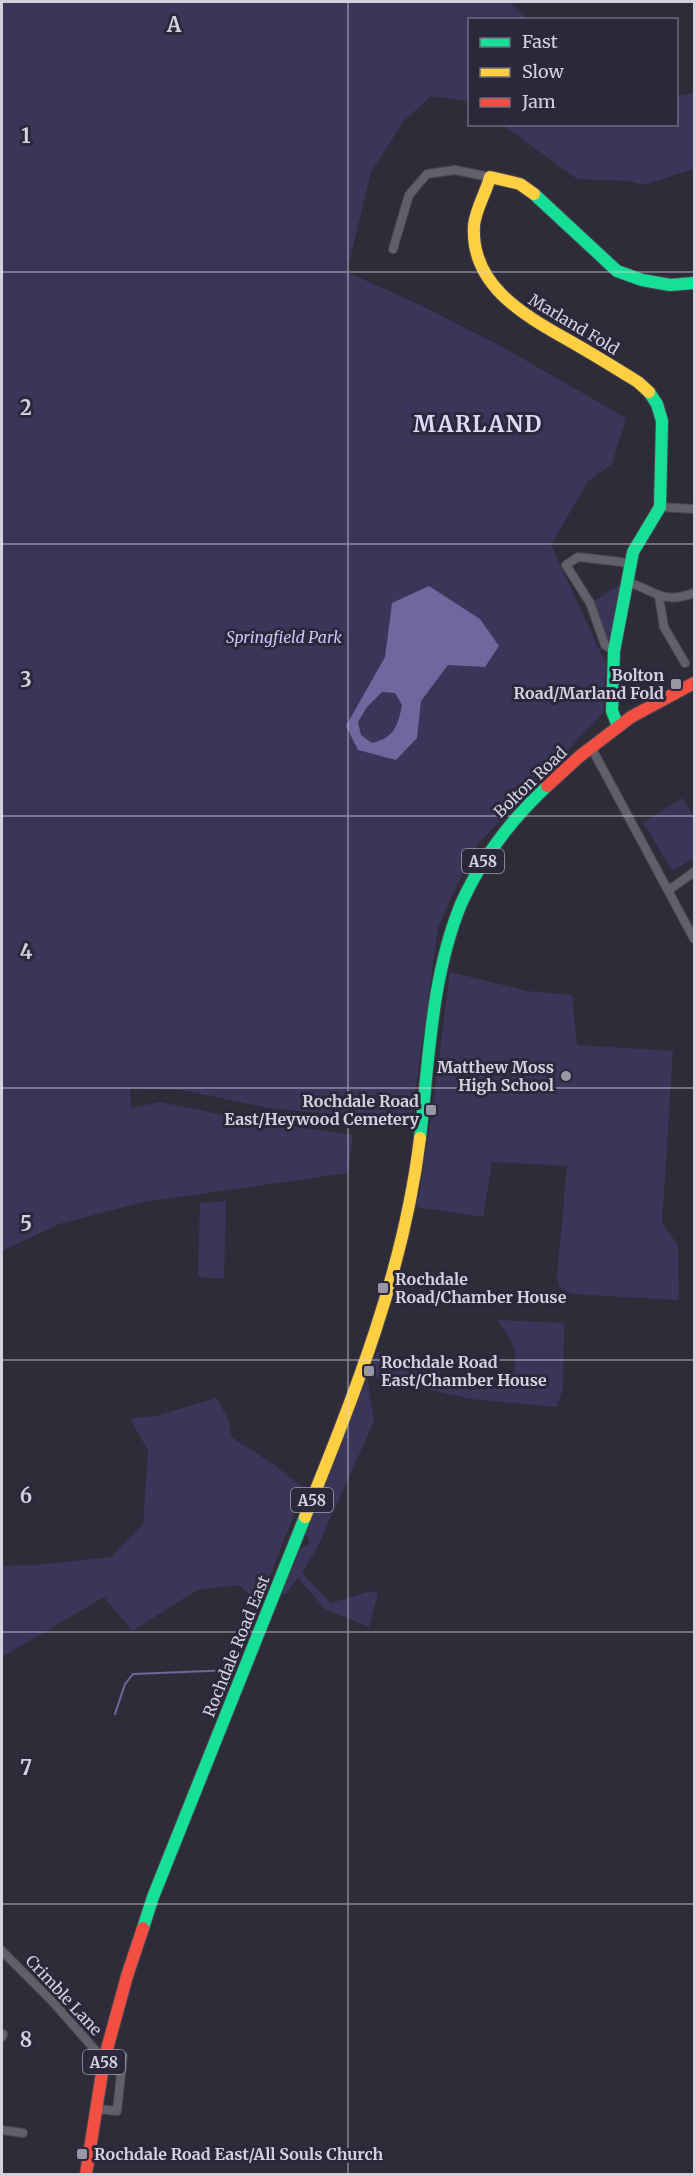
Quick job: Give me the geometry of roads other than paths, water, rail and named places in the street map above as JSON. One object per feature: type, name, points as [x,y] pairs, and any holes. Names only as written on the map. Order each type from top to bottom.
[{"type":"main road","points":[[490,177],[520,184],[529,189],[617,271],[642,280],[670,285],[694,283]]},
{"type":"main road","name":"Marland Fold","points":[[490,177],[475,213],[476,258],[481,269],[507,303],[638,382],[656,398],[662,421],[660,507],[633,552],[614,651],[612,711],[618,726]]},
{"type":"main road","name":"Bolton Road","points":[[420,1131],[442,966],[454,922],[467,890],[487,854],[522,808],[591,747],[640,711],[694,683]]},
{"type":"main road","name":"Rochdale Road East","points":[[86,2175],[104,2060],[127,1976],[153,1897],[355,1393],[382,1316],[410,1201],[420,1131]]},
{"type":"street","points":[[393,249],[409,195],[427,174],[455,170],[490,177]]},
{"type":"street","points":[[660,507],[694,509]]},
{"type":"street","points":[[614,651],[605,645],[590,603],[566,565],[578,556],[622,562],[629,566]]},
{"type":"street","points":[[627,582],[659,597],[682,597],[694,593]]},
{"type":"street","points":[[659,597],[664,627],[686,663]]},
{"type":"street","points":[[591,747],[694,939]]},
{"type":"street","points":[[669,890],[694,872]]},
{"type":"street","name":"Crimble Lane","points":[[2,1951],[52,2001],[104,2060]]},
{"type":"street","points":[[97,2109],[117,2111],[123,2056]]},
{"type":"street","points":[[2,2130],[23,2133]]},
{"type":"waterway","points":[[115,1714],[125,1684],[133,1674],[234,1670]]},
{"type":"place","name":"Bolton Road/Marland Fold","points":[[676,684]]},
{"type":"place","name":"Matthew Moss High School","points":[[566,1076]]},
{"type":"place","name":"Rochdale Road East/Heywood Cemetery","points":[[431,1110]]},
{"type":"place","name":"Rochdale Road/Chamber House","points":[[383,1288]]},
{"type":"place","name":"Rochdale Road East/Chamber House","points":[[369,1371]]},
{"type":"place","name":"Rochdale Road East/All Souls Church","points":[[82,2154]]},
{"type":"district","name":"MARLAND","points":[[478,424]]},
{"type":"park label","name":"Springfield Park","points":[[284,637]]}]
